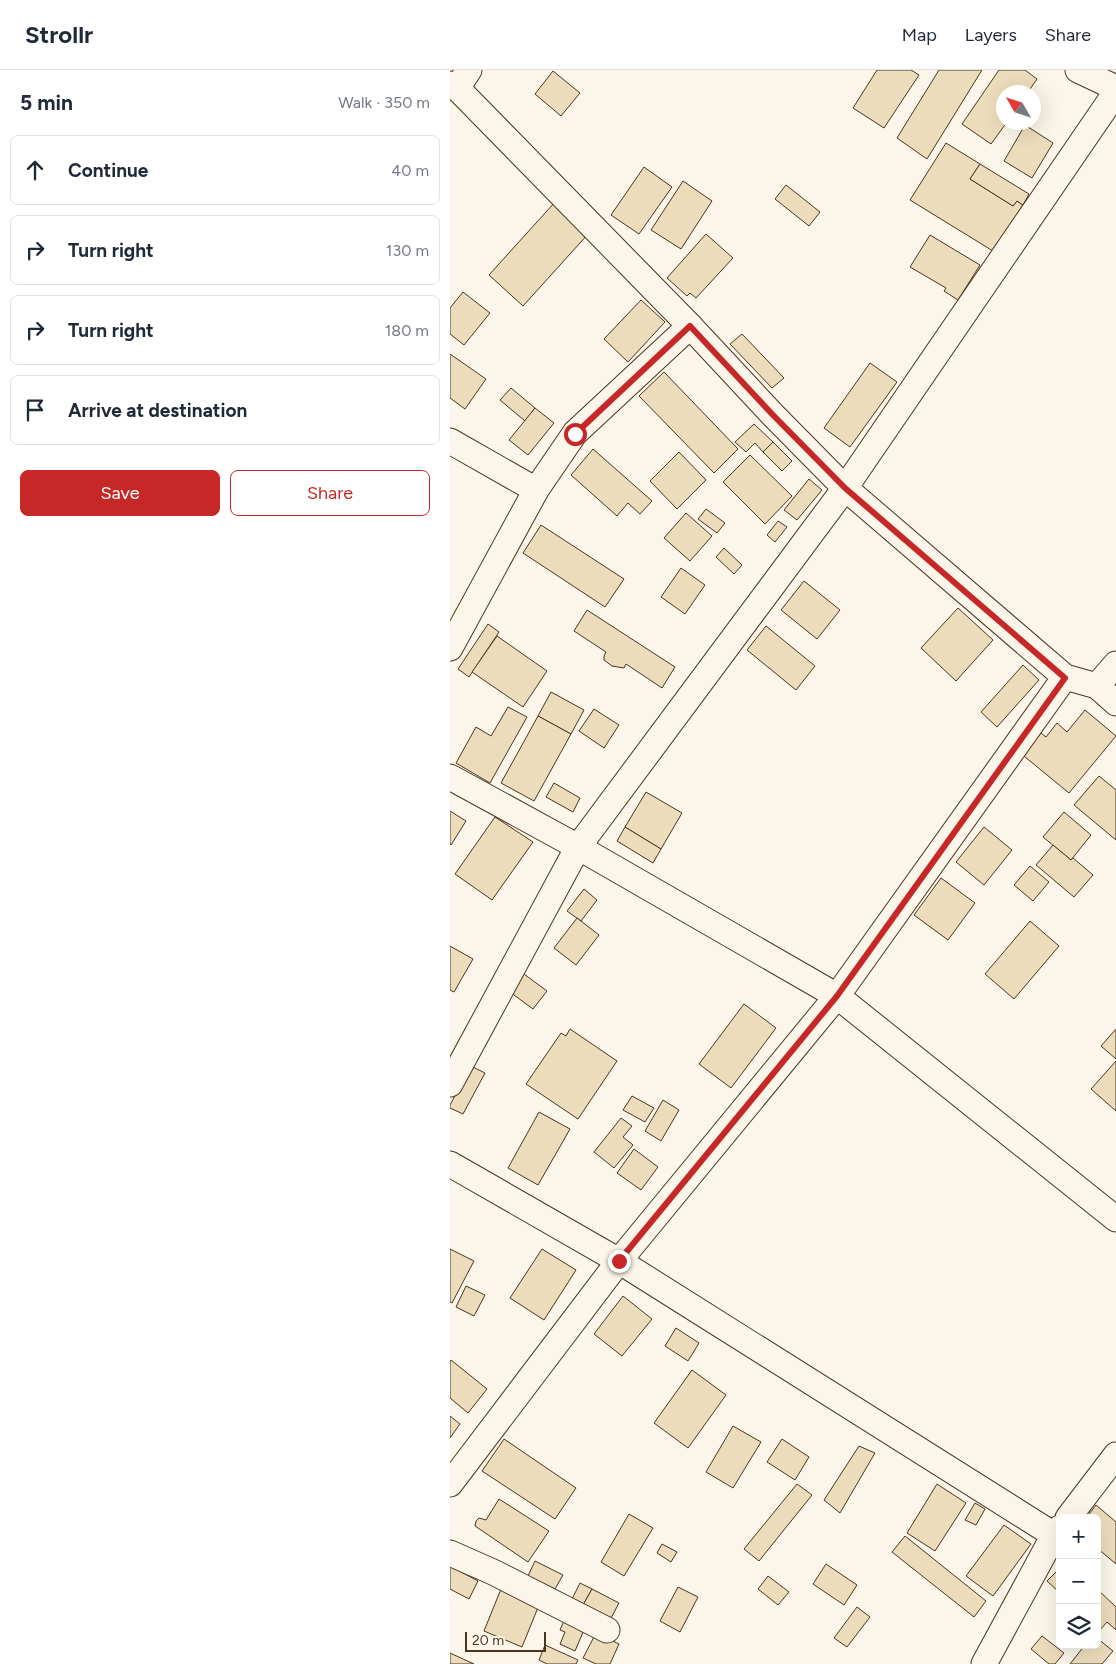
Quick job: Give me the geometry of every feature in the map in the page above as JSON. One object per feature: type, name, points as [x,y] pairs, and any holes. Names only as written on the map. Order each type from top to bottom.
[{"type":"street","points":[[1078,70],[1116,88]]},
{"type":"street","points":[[459,81],[772,414],[845,488],[1065,678],[1097,686],[1116,703]]},
{"type":"street","points":[[450,1084],[578,847],[845,488],[1116,92]]},
{"type":"street","points":[[450,648],[536,490],[575,434],[690,326]]},
{"type":"street","points":[[450,441],[536,490]]},
{"type":"street","points":[[1097,686],[1116,664]]},
{"type":"street","points":[[450,1484],[619,1261],[837,996],[1065,678]]},
{"type":"street","points":[[450,777],[578,847],[837,996],[1116,1219]]},
{"type":"street","points":[[450,1164],[619,1261],[1056,1524]]},
{"type":"street","points":[[1071,1514],[1116,1455]]},
{"type":"street","points":[[984,1664],[1056,1536]]},
{"type":"street","points":[[450,1554],[493,1572],[607,1630]]},
{"type":"building","points":[[877,70],[911,70],[919,75],[884,128],[853,108]]},
{"type":"building","points":[[939,70],[982,70],[927,159],[897,138]]},
{"type":"building","points":[[999,70],[1025,70],[1037,79],[1033,85],[996,85],[996,130],[1001,130],[991,144],[962,124]]},
{"type":"building","points":[[553,71],[580,93],[561,116],[535,94]]},
{"type":"building","points":[[1022,130],[1033,130],[1053,143],[1032,178],[1004,161]]},
{"type":"building","points":[[946,143],[980,164],[970,179],[1013,206],[1017,201],[1023,205],[993,251],[910,200]]},
{"type":"building","points":[[980,164],[1029,194],[1023,205],[1017,201],[1013,206],[970,179]]},
{"type":"building","points":[[644,167],[672,187],[639,234],[611,215]]},
{"type":"building","points":[[683,181],[712,201],[681,249],[651,230]]},
{"type":"building","points":[[786,185],[820,212],[809,226],[775,199]]},
{"type":"building","points":[[555,202],[589,233],[523,306],[489,275]]},
{"type":"building","points":[[706,234],[733,258],[696,298],[690,293],[687,296],[667,278]]},
{"type":"building","points":[[930,235],[980,265],[958,300],[944,291],[946,288],[910,267]]},
{"type":"building","points":[[463,292],[490,313],[464,345],[450,334],[450,308]]},
{"type":"building","points":[[641,300],[665,322],[628,362],[604,339]]},
{"type":"building","points":[[742,334],[784,378],[772,388],[730,344]]},
{"type":"building","points":[[450,354],[486,379],[465,409],[450,398]]},
{"type":"building","points":[[870,363],[897,382],[850,447],[824,428]]},
{"type":"building","points":[[664,372],[738,449],[714,473],[639,396]]},
{"type":"building","points":[[511,388],[535,408],[525,421],[500,400]]},
{"type":"building","points":[[535,408],[554,423],[528,455],[509,440]]},
{"type":"building","points":[[754,424],[773,442],[763,452],[755,443],[746,452],[735,442]]},
{"type":"building","points":[[773,442],[792,461],[782,471],[763,452]]},
{"type":"building","points":[[593,449],[652,501],[640,514],[628,503],[617,516],[571,475]]},
{"type":"building","points":[[679,452],[706,480],[677,509],[650,481]]},
{"type":"building","points":[[750,455],[792,496],[765,524],[723,482]]},
{"type":"building","points":[[809,479],[822,490],[797,520],[784,510]]},
{"type":"building","points":[[706,509],[725,523],[717,533],[698,519]]},
{"type":"building","points":[[686,513],[712,536],[690,561],[664,538]]},
{"type":"building","points":[[778,521],[787,527],[775,542],[767,535]]},
{"type":"building","points":[[541,525],[624,579],[605,607],[523,553]]},
{"type":"building","points":[[724,548],[742,565],[734,574],[716,557]]},
{"type":"building","points":[[681,568],[705,585],[685,614],[661,597]]},
{"type":"building","points":[[804,581],[840,610],[817,639],[781,610]]},
{"type":"building","points":[[958,608],[993,640],[956,681],[921,648]]},
{"type":"building","points":[[587,610],[675,667],[662,688],[626,664],[624,668],[612,666],[604,660],[606,652],[574,631]]},
{"type":"building","points":[[488,624],[499,632],[469,677],[458,669]]},
{"type":"building","points":[[766,626],[815,666],[796,690],[747,650]]},
{"type":"building","points":[[497,636],[547,671],[523,707],[472,672]]},
{"type":"building","points":[[1023,665],[1039,680],[997,727],[981,712]]},
{"type":"building","points":[[551,692],[584,710],[571,734],[538,716]]},
{"type":"building","points":[[508,707],[527,717],[490,783],[456,763],[476,727],[491,736]]},
{"type":"building","points":[[594,709],[619,725],[604,748],[579,731]]},
{"type":"building","points":[[1085,710],[1116,736],[1069,793],[1019,752],[1037,730],[1046,737],[1057,723],[1067,732]]},
{"type":"building","points":[[538,716],[571,734],[534,801],[501,783]]},
{"type":"building","points":[[1099,776],[1116,790],[1116,840],[1074,805]]},
{"type":"building","points":[[554,783],[580,798],[573,812],[546,797]]},
{"type":"building","points":[[646,792],[682,813],[661,849],[625,827]]},
{"type":"building","points":[[450,811],[466,821],[451,845],[450,844]]},
{"type":"building","points":[[1064,812],[1091,835],[1071,860],[1043,837]]},
{"type":"building","points":[[495,817],[533,842],[492,900],[455,874]]},
{"type":"building","points":[[625,827],[661,849],[653,863],[617,841]]},
{"type":"building","points":[[984,827],[1012,850],[984,885],[956,862]]},
{"type":"building","points":[[1053,845],[1071,860],[1073,858],[1093,875],[1074,897],[1036,865]]},
{"type":"building","points":[[1030,866],[1049,882],[1033,901],[1014,885]]},
{"type":"building","points":[[941,878],[975,903],[948,940],[914,915]]},
{"type":"building","points":[[584,889],[597,900],[581,921],[567,911]]},
{"type":"building","points":[[577,918],[599,935],[576,965],[554,948]]},
{"type":"building","points":[[1030,921],[1059,946],[1014,999],[985,974]]},
{"type":"building","points":[[450,946],[473,959],[454,992],[450,990]]},
{"type":"building","points":[[524,974],[547,991],[533,1009],[510,992]]},
{"type":"building","points":[[744,1004],[776,1028],[731,1088],[699,1064]]},
{"type":"building","points":[[570,1029],[617,1061],[578,1119],[526,1084],[561,1033],[566,1036]]},
{"type":"building","points":[[1116,1029],[1116,1059],[1101,1046]]},
{"type":"building","points":[[1116,1061],[1116,1111],[1091,1089]]},
{"type":"building","points":[[471,1066],[485,1073],[463,1114],[450,1108],[450,1105]]},
{"type":"building","points":[[632,1096],[654,1108],[645,1122],[623,1110]]},
{"type":"building","points":[[663,1100],[679,1110],[661,1141],[645,1131]]},
{"type":"building","points":[[539,1112],[570,1129],[538,1185],[508,1168]]},
{"type":"building","points":[[621,1118],[632,1126],[623,1137],[633,1145],[614,1168],[594,1152]]},
{"type":"building","points":[[634,1149],[658,1167],[641,1190],[617,1173]]},
{"type":"building","points":[[450,1249],[474,1261],[452,1303],[450,1302]]},
{"type":"building","points":[[542,1249],[576,1270],[544,1320],[510,1298]]},
{"type":"building","points":[[466,1286],[485,1295],[474,1316],[456,1307]]},
{"type":"building","points":[[623,1296],[652,1319],[622,1356],[594,1334]]},
{"type":"building","points":[[676,1328],[699,1343],[688,1361],[665,1346]]},
{"type":"building","points":[[451,1360],[487,1389],[468,1413],[450,1398]]},
{"type":"building","points":[[692,1370],[726,1395],[688,1448],[654,1423]]},
{"type":"building","points":[[450,1416],[460,1424],[450,1438]]},
{"type":"building","points":[[733,1426],[761,1442],[733,1488],[706,1472]]},
{"type":"building","points":[[504,1439],[576,1488],[555,1519],[482,1471]]},
{"type":"building","points":[[782,1439],[809,1457],[795,1480],[767,1462]]},
{"type":"building","points":[[859,1446],[875,1453],[840,1513],[824,1500]]},
{"type":"building","points":[[797,1484],[812,1495],[759,1561],[744,1549]]},
{"type":"building","points":[[937,1484],[966,1503],[935,1551],[907,1533]]},
{"type":"building","points":[[499,1499],[549,1531],[528,1562],[475,1526],[479,1518],[486,1520]]},
{"type":"building","points":[[975,1503],[985,1509],[976,1525],[965,1520]]},
{"type":"building","points":[[1096,1505],[1116,1522],[1116,1564],[1101,1551],[1101,1514],[1089,1514]]},
{"type":"building","points":[[629,1514],[653,1528],[624,1576],[601,1562]]},
{"type":"building","points":[[1004,1525],[1031,1544],[993,1596],[966,1576]]},
{"type":"building","points":[[905,1536],[986,1601],[974,1617],[892,1552]]},
{"type":"building","points":[[662,1544],[677,1552],[671,1562],[657,1553]]},
{"type":"building","points":[[535,1561],[563,1575],[555,1589],[528,1576]]},
{"type":"building","points":[[826,1564],[857,1585],[844,1605],[813,1584]]},
{"type":"building","points":[[450,1566],[478,1581],[469,1599],[450,1589]]},
{"type":"building","points":[[1056,1572],[1056,1589],[1047,1581]]},
{"type":"building","points":[[768,1576],[789,1592],[778,1605],[758,1589]]},
{"type":"building","points":[[580,1583],[592,1589],[583,1605],[572,1599]]},
{"type":"building","points":[[678,1587],[698,1597],[680,1632],[660,1621]]},
{"type":"building","points":[[501,1589],[539,1605],[522,1647],[484,1631]]},
{"type":"building","points":[[592,1589],[619,1603],[611,1618],[583,1605]]},
{"type":"building","points":[[1101,1593],[1116,1607],[1116,1630],[1107,1622],[1101,1629]]},
{"type":"building","points":[[857,1607],[870,1617],[847,1647],[834,1638]]},
{"type":"building","points":[[566,1616],[586,1625],[575,1651],[560,1644],[565,1632],[560,1630]]},
{"type":"building","points":[[596,1633],[619,1644],[610,1664],[596,1664],[583,1658]]},
{"type":"building","points":[[1042,1636],[1056,1647],[1056,1649],[1064,1653],[1055,1664],[1049,1664],[1031,1649]]},
{"type":"building","points":[[1101,1641],[1113,1651],[1102,1664],[1070,1664],[1082,1649],[1101,1649]]},
{"type":"building","points":[[545,1645],[578,1660],[576,1664],[547,1664],[539,1660]]},
{"type":"building","points":[[450,1653],[474,1664],[450,1664]]},
{"type":"route","points":[[575,434],[690,326],[772,414],[845,488],[1065,678],[837,996],[619,1261]]}]
